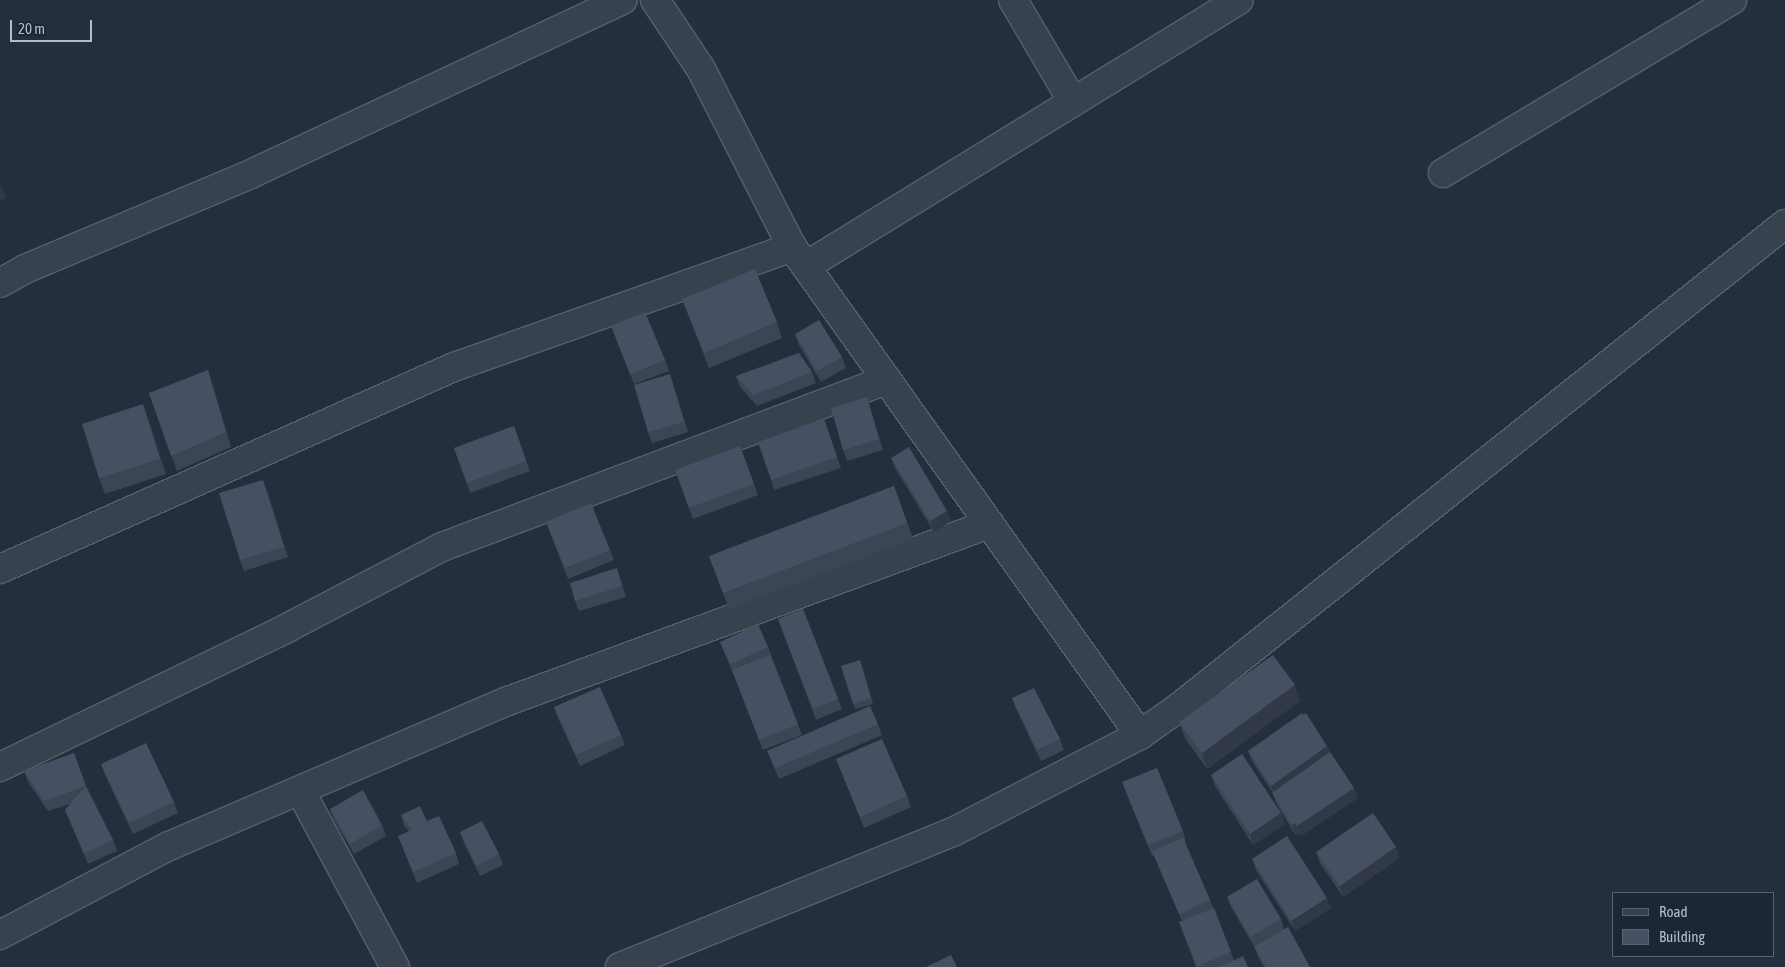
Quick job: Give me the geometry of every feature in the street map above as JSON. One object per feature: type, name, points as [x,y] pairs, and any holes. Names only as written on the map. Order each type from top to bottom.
[{"type":"street","points":[[0,284],[25,269],[253,173],[623,0]]},
{"type":"street","points":[[655,0],[701,69],[799,257],[1140,735]]},
{"type":"street","points":[[1012,0],[1073,102]]},
{"type":"street","points":[[0,569],[454,367],[799,257],[1073,102],[1239,0]]},
{"type":"street","points":[[1443,173],[1732,0]]},
{"type":"street","points":[[620,967],[953,832],[1140,735],[1194,696],[1785,224]]},
{"type":"street","points":[[0,767],[287,628],[442,547],[887,380]]},
{"type":"street","points":[[0,935],[169,846],[301,792],[508,701],[989,524]]},
{"type":"street","points":[[301,792],[395,967]]},
{"type":"building","points":[[755,269],[777,322],[704,353],[682,299]]},
{"type":"building","points":[[645,312],[665,360],[630,374],[611,326]]},
{"type":"building","points":[[819,320],[842,357],[817,371],[795,334]]},
{"type":"building","points":[[799,353],[812,372],[753,395],[736,376]]},
{"type":"building","points":[[208,370],[226,432],[171,456],[149,393]]},
{"type":"building","points":[[670,374],[684,422],[648,432],[634,385]]},
{"type":"building","points":[[867,397],[879,439],[843,450],[831,408]]},
{"type":"building","points":[[143,404],[160,459],[99,478],[82,424]]},
{"type":"building","points":[[824,419],[837,457],[771,480],[758,442]]},
{"type":"building","points":[[514,426],[526,461],[467,483],[454,448]]},
{"type":"building","points":[[740,446],[754,484],[689,508],[675,470]]},
{"type":"building","points":[[909,447],[947,511],[930,521],[891,458]]},
{"type":"building","points":[[263,480],[284,547],[240,560],[219,493]]},
{"type":"building","points":[[894,486],[907,523],[723,593],[709,556]]},
{"type":"building","points":[[591,503],[610,550],[565,568],[546,522]]},
{"type":"building","points":[[617,568],[622,586],[575,601],[570,583]]},
{"type":"building","points":[[803,609],[838,699],[813,709],[778,619]]},
{"type":"building","points":[[758,624],[768,647],[730,664],[720,642]]},
{"type":"building","points":[[770,655],[798,724],[759,740],[732,670]]},
{"type":"building","points":[[1273,655],[1295,685],[1202,753],[1179,722]]},
{"type":"building","points":[[860,660],[871,698],[853,704],[841,666]]},
{"type":"building","points":[[600,687],[621,735],[576,755],[554,707]]},
{"type":"building","points":[[1034,688],[1060,739],[1037,750],[1012,698]]},
{"type":"building","points":[[870,706],[878,724],[775,768],[767,751]]},
{"type":"building","points":[[1302,713],[1303,715],[1306,713],[1327,746],[1271,786],[1248,751]]},
{"type":"building","points":[[882,739],[907,796],[860,817],[836,759]]},
{"type":"building","points":[[146,743],[174,802],[129,823],[101,764]]},
{"type":"building","points":[[1330,752],[1354,788],[1297,826],[1295,823],[1292,825],[1272,793]]},
{"type":"building","points":[[74,753],[86,786],[44,801],[24,771]]},
{"type":"building","points":[[1242,754],[1281,813],[1250,834],[1211,775]]},
{"type":"building","points":[[1157,768],[1183,831],[1148,845],[1122,782]]},
{"type":"building","points":[[86,786],[113,840],[84,853],[65,810]]},
{"type":"building","points":[[363,790],[382,825],[350,844],[330,809]]},
{"type":"building","points":[[420,806],[427,821],[439,816],[456,853],[413,872],[398,836],[412,830],[401,815]]},
{"type":"building","points":[[1373,813],[1396,847],[1340,886],[1316,852]]},
{"type":"building","points":[[482,821],[499,854],[476,866],[460,832]]},
{"type":"building","points":[[1287,836],[1327,898],[1291,921],[1252,859]]},
{"type":"building","points":[[1183,838],[1210,900],[1179,914],[1152,851]]},
{"type":"building","points":[[1257,879],[1281,919],[1250,937],[1227,897]]},
{"type":"building","points":[[1214,908],[1231,952],[1197,966],[1179,922]]},
{"type":"building","points":[[1288,927],[1310,967],[1266,967],[1254,947]]},
{"type":"building","points":[[951,955],[957,967],[926,967]]},
{"type":"building","points":[[1243,956],[1248,967],[1220,967]]}]
